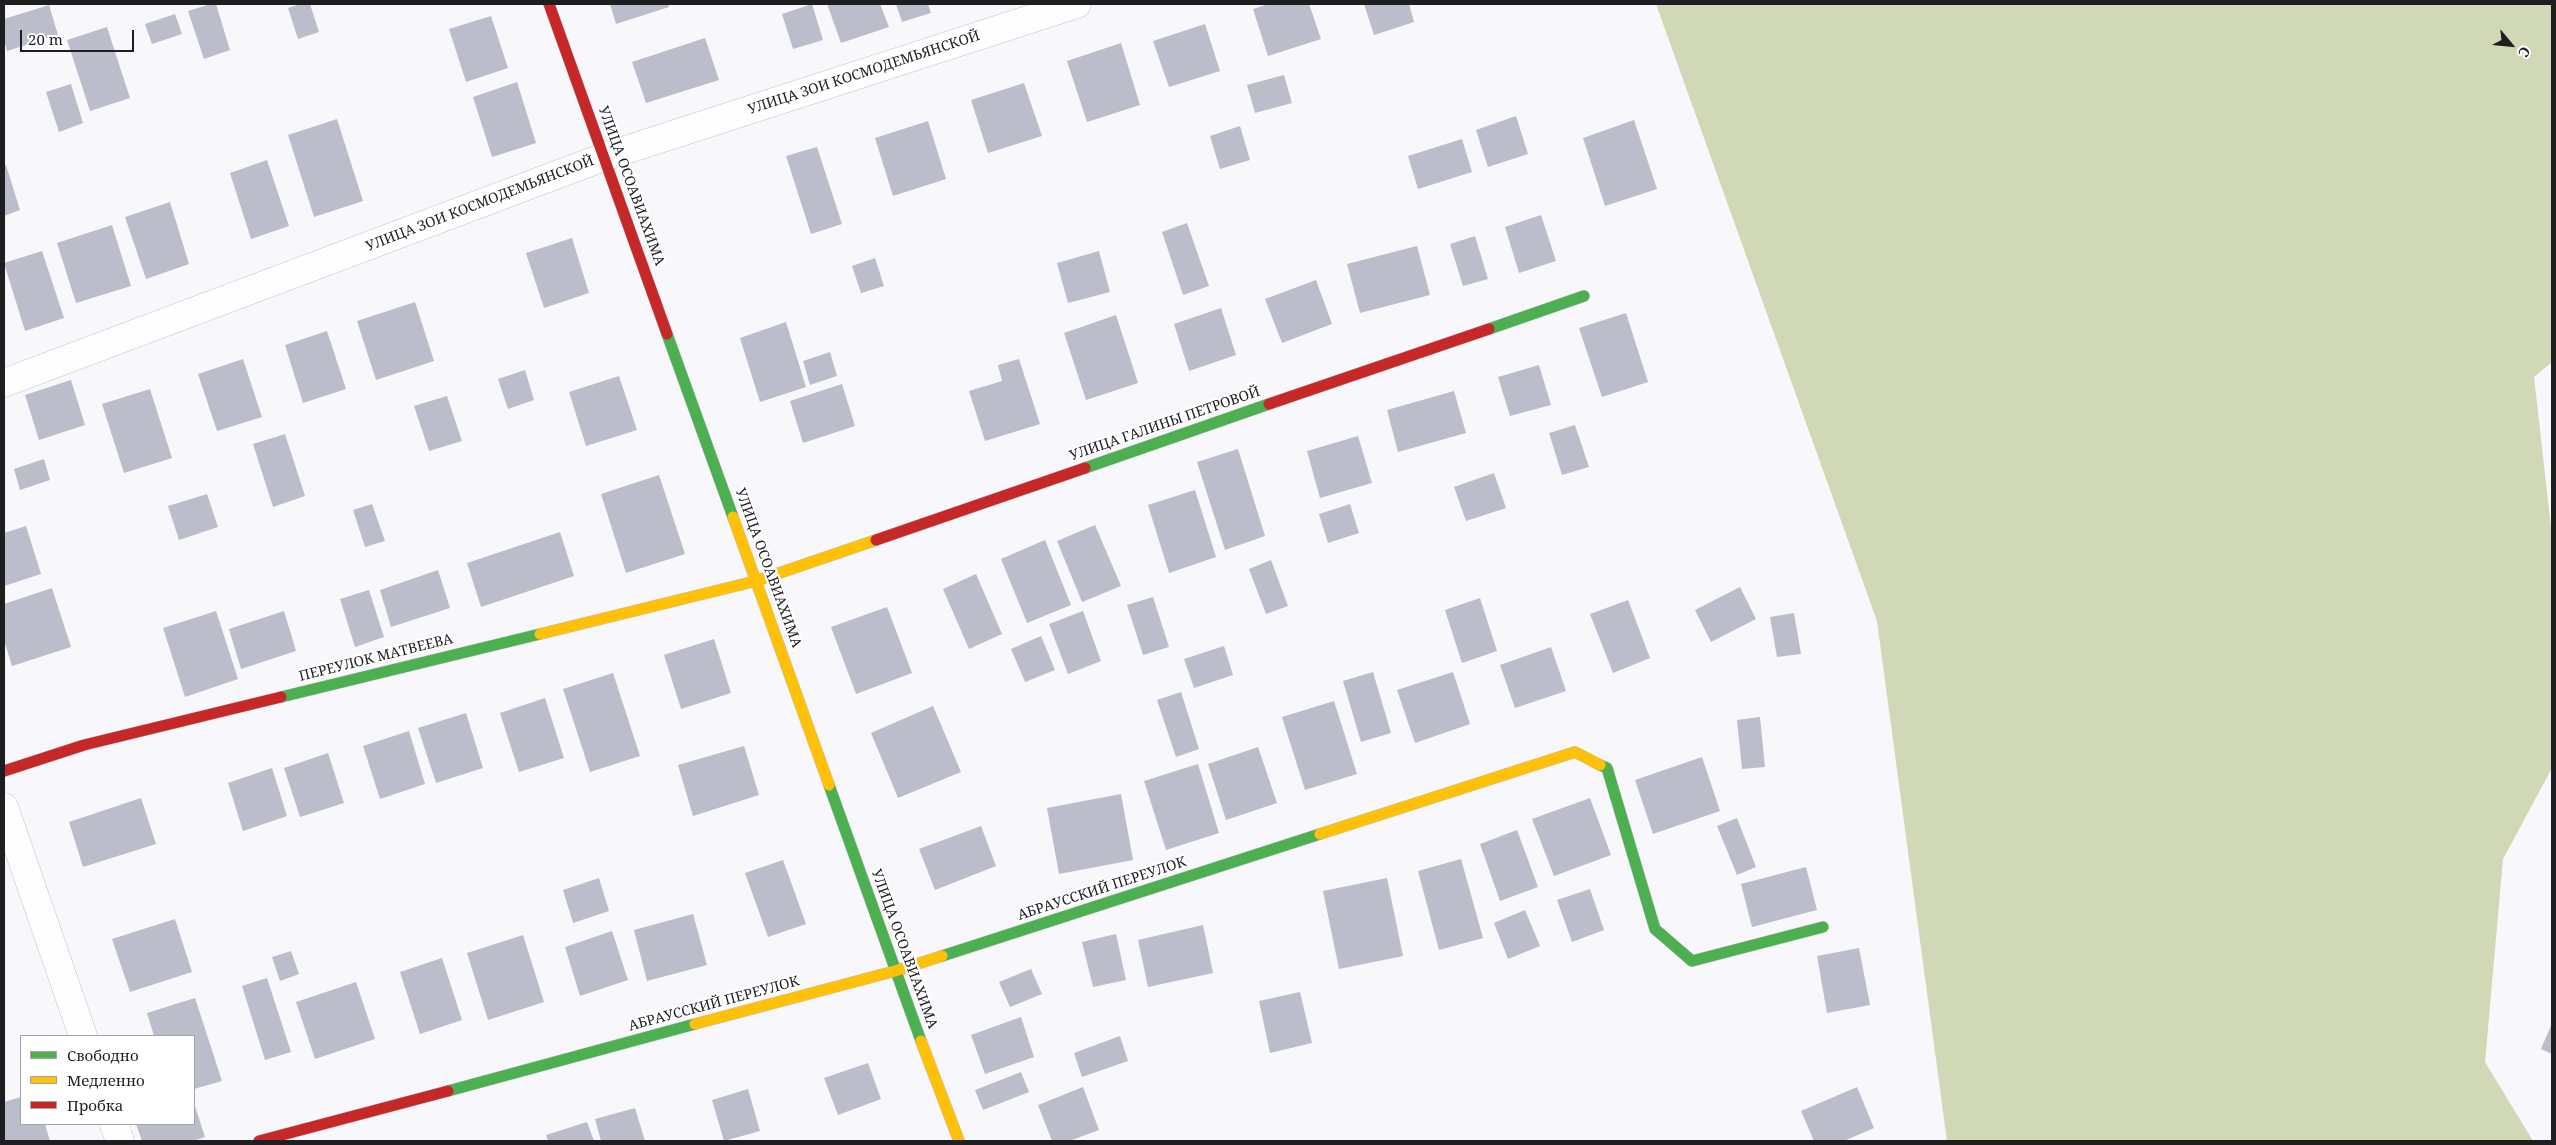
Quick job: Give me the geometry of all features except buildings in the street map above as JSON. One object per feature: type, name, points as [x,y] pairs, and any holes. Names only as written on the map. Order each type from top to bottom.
[{"type":"street","name":"УЛИЦА ОСОАВИАХИМА","points":[[549,4],[895,971],[959,1141]]},
{"type":"street","name":"УЛИЦА ЗОИ КОСМОДЕМЬЯНСКОЙ","points":[[4,384],[604,157],[1077,4]]},
{"type":"street","name":"УЛИЦА ГАЛИНЫ ПЕТРОВОЙ","points":[[756,581],[1584,296]]},
{"type":"street","name":"ПЕРЕУЛОК МАТВЕЕВА","points":[[4,772],[84,745],[756,581]]},
{"type":"street","name":"АБРАУССКИЙ ПЕРЕУЛОК","points":[[259,1141],[895,971],[1576,752],[1606,768],[1655,928],[1692,961],[1823,927]]},
{"type":"street","points":[[4,807],[83,1035]]},
{"type":"street","points":[[114,1125],[120,1141]]},
{"type":"green space","points":[[1656,4],[2552,4],[2552,362],[2534,377],[2552,537],[2552,768],[2503,859],[2485,1062],[2533,1141],[1947,1141],[1877,621]]},
{"type":"traffic: fast","points":[[1489,329],[1584,296]]},
{"type":"traffic: fast","points":[[667,334],[733,517]]},
{"type":"traffic: fast","points":[[1085,468],[1269,404]]},
{"type":"traffic: fast","points":[[281,697],[540,634]]},
{"type":"traffic: fast","points":[[1600,765],[1607,768],[1655,929],[1692,961],[1823,927]]},
{"type":"traffic: fast","points":[[829,785],[921,1041]]},
{"type":"traffic: fast","points":[[942,956],[1320,834]]},
{"type":"traffic: fast","points":[[448,1091],[695,1024]]},
{"type":"traffic: slow","points":[[733,517],[829,785]]},
{"type":"traffic: slow","points":[[540,634],[756,581],[876,540]]},
{"type":"traffic: slow","points":[[1320,834],[1575,752],[1600,765]]},
{"type":"traffic: slow","points":[[695,1024],[895,971],[942,956]]},
{"type":"traffic: slow","points":[[921,1041],[959,1141]]},
{"type":"traffic: jam","points":[[549,4],[667,334]]},
{"type":"traffic: jam","points":[[1269,404],[1489,329]]},
{"type":"traffic: jam","points":[[876,540],[1085,468]]},
{"type":"traffic: jam","points":[[4,771],[84,745],[281,697]]},
{"type":"traffic: jam","points":[[259,1141],[448,1091]]}]
